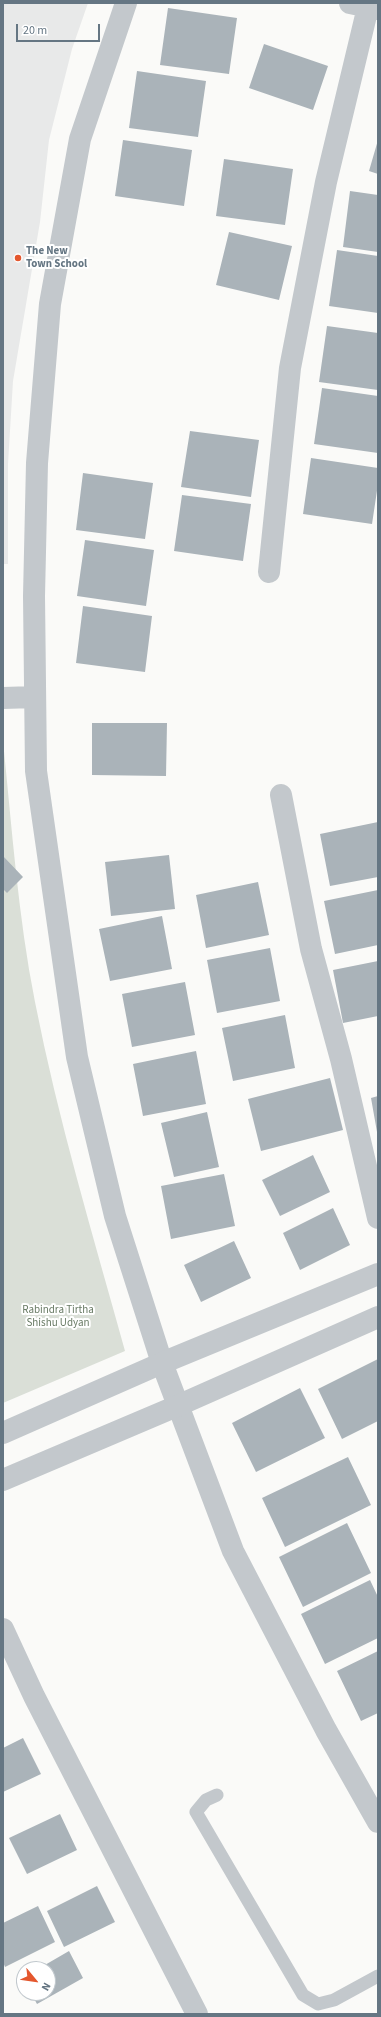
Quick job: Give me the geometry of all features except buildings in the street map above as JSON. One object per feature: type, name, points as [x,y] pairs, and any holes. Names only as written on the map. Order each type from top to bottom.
[{"type":"street","points":[[126,3],[80,138],[50,304],[37,463],[34,596],[36,771],[76,1057],[115,1216],[162,1363],[177,1406],[233,1550],[326,1730],[378,1822]]},
{"type":"street","points":[[269,572],[290,368],[326,182],[365,6]]},
{"type":"street","points":[[3,698],[35,697]]},
{"type":"street","points":[[281,795],[310,949],[341,1059],[378,1218]]},
{"type":"street","points":[[3,1433],[162,1363],[378,1274]]},
{"type":"street","points":[[3,1480],[177,1406],[378,1317]]},
{"type":"street","points":[[3,1629],[37,1703],[197,2014]]},
{"type":"lane","points":[[217,1795],[206,1800],[196,1812],[303,1995],[318,2004],[334,2000],[378,1976]]},
{"type":"shaded area","name":"The New Town School","points":[[3,3],[88,3],[72,49],[49,140],[40,222],[13,381],[8,464],[8,564],[3,564]]},
{"type":"green space","name":"Rabindra Tirtha Shishu Udyan","points":[[3,741],[20,905],[35,1002],[65,1134],[125,1351],[3,1403]]},
{"type":"place","name":"The New Town School","points":[[18,258]]}]
